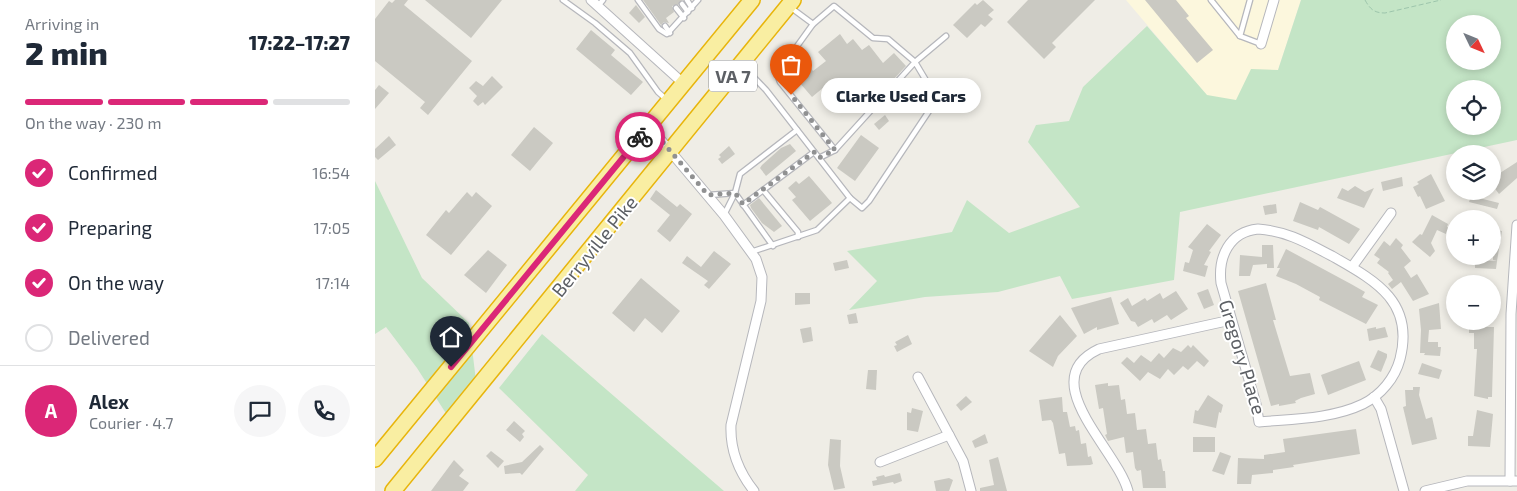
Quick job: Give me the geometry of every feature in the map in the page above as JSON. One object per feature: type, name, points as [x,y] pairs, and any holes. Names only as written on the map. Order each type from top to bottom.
[{"type":"highway","name":"Berryville Pike","points":[[375,459],[670,102],[751,0]]},
{"type":"highway","name":"Berryville Pike","points":[[393,491],[791,3]]},
{"type":"street","points":[[1261,44],[1275,0]]},
{"type":"street","points":[[598,2],[684,84]]},
{"type":"street","points":[[649,126],[724,215],[751,252],[760,269],[763,292],[733,416],[731,434],[737,461],[754,491]]},
{"type":"street","points":[[1352,268],[1391,213]]},
{"type":"street","points":[[1425,491],[1467,481],[1513,481],[1511,314],[1517,225]]},
{"type":"street","name":"Gregory Place","points":[[1258,229],[1287,233],[1352,268],[1372,279],[1388,294],[1401,323],[1403,342],[1399,364],[1389,383],[1374,397],[1352,409],[1259,422],[1256,404],[1221,283],[1220,266],[1229,244],[1243,233],[1258,229]]},
{"type":"street","points":[[1129,491],[1119,468],[1074,396],[1073,379],[1079,365],[1086,357],[1099,349],[1231,320]]},
{"type":"street","points":[[918,377],[963,461],[971,491]]},
{"type":"street","points":[[1374,397],[1381,409],[1404,491]]},
{"type":"street","points":[[880,462],[949,435]]},
{"type":"lane","points":[[563,0],[595,23],[629,53],[658,92],[670,102]]},
{"type":"lane","points":[[638,0],[661,33],[667,34],[692,8],[696,1]]},
{"type":"lane","points":[[687,0],[692,8]]},
{"type":"lane","points":[[1211,0],[1240,36],[1261,44]]},
{"type":"lane","points":[[1240,36],[1250,0]]},
{"type":"lane","points":[[791,3],[813,24]]},
{"type":"lane","points":[[682,4],[688,12]]},
{"type":"lane","points":[[742,65],[766,90],[850,198],[862,208],[869,201],[937,99],[915,62],[888,38],[873,38],[834,6],[813,24],[777,74],[780,82],[835,150]]},
{"type":"lane","points":[[676,8],[683,18]]},
{"type":"lane","points":[[665,26],[670,33]]},
{"type":"lane","points":[[819,158],[835,150],[915,62],[946,36]]},
{"type":"lane","points":[[724,215],[735,193],[740,174],[797,130]]},
{"type":"lane","points":[[743,204],[814,152]]},
{"type":"lane","points":[[763,190],[798,232],[798,236]]},
{"type":"lane","points":[[708,195],[735,193]]},
{"type":"lane","points":[[735,193],[773,246]]},
{"type":"lane","points":[[751,252],[817,230],[850,198]]},
{"type":"path","points":[[1365,0],[1371,9],[1377,12],[1385,12],[1441,0]]},
{"type":"shaded area","points":[[1126,0],[1301,0],[1278,70],[1221,112]]},
{"type":"green space","points":[[1301,0],[1517,0],[1517,140],[1494,145],[1446,145],[1446,155],[1180,212],[1174,280],[1072,299],[1060,276],[998,292],[925,297],[849,310],[877,281],[847,251],[952,232],[967,200],[1009,233],[1080,207],[1028,142],[1036,125],[1069,121],[1083,87],[1147,26],[1207,95],[1236,100],[1251,69],[1278,70]]},
{"type":"green space","points":[[375,181],[422,278],[469,323],[476,381],[447,415],[417,368],[386,327],[375,334]]},
{"type":"green space","points":[[542,334],[724,491],[575,491],[588,475],[499,388]]},
{"type":"building","points":[[395,0],[408,0],[404,5],[472,61],[428,115],[420,108],[425,102],[375,61],[375,19],[389,1],[392,3]]},
{"type":"building","points":[[425,0],[502,0],[471,38]]},
{"type":"building","points":[[643,0],[682,0],[678,5],[672,6],[674,12],[666,18],[669,23],[664,22],[661,25]]},
{"type":"building","points":[[983,0],[994,10],[988,15],[993,19],[985,27],[981,24],[967,38],[953,25],[975,3],[977,5]]},
{"type":"building","points":[[1028,0],[1095,0],[1052,43],[1056,47],[1044,59],[1007,22]]},
{"type":"building","points":[[1145,0],[1176,0],[1189,16],[1186,18],[1213,50],[1197,63]]},
{"type":"building","points":[[636,5],[645,17],[639,23],[629,13]]},
{"type":"building","points":[[591,30],[615,50],[611,55],[643,82],[631,95],[576,49]]},
{"type":"building","points":[[840,34],[847,44],[853,39],[862,50],[869,45],[883,63],[894,53],[906,66],[891,82],[861,106],[843,84],[837,90],[830,82],[812,97],[793,75],[807,64],[813,71],[826,61],[818,52]]},
{"type":"building","points":[[492,76],[503,87],[485,105],[483,102],[478,106],[473,101],[477,96],[469,88],[476,81],[483,86]]},
{"type":"building","points":[[379,85],[389,93],[375,109],[375,90]]},
{"type":"building","points":[[885,115],[889,121],[879,130],[874,124]]},
{"type":"building","points":[[534,127],[553,143],[530,171],[511,155]]},
{"type":"building","points":[[861,135],[879,148],[855,181],[837,168]]},
{"type":"building","points":[[389,136],[396,145],[378,160],[375,157],[375,149]]},
{"type":"building","points":[[790,144],[796,151],[766,176],[760,168],[762,165],[781,148]]},
{"type":"building","points":[[729,146],[735,154],[722,164],[718,159],[721,157],[719,155]]},
{"type":"building","points":[[1517,162],[1517,178],[1501,192],[1501,172]]},
{"type":"building","points":[[1431,174],[1445,201],[1426,209],[1413,187],[1419,184],[1417,182]]},
{"type":"building","points":[[809,176],[832,203],[810,221],[792,200],[796,197],[788,188],[796,181],[799,184]]},
{"type":"building","points":[[1402,177],[1403,186],[1383,191],[1381,182]]},
{"type":"building","points":[[1355,186],[1365,192],[1374,188],[1364,208],[1337,198],[1342,188],[1348,191]]},
{"type":"building","points":[[656,190],[677,207],[680,204],[692,214],[670,242],[657,231],[670,215],[650,199]]},
{"type":"building","points":[[467,192],[472,197],[476,192],[492,206],[451,255],[426,235],[446,210],[449,213]]},
{"type":"building","points":[[759,198],[782,226],[774,232],[762,223],[751,208],[750,205]]},
{"type":"building","points":[[1470,200],[1487,200],[1499,203],[1497,209],[1469,202]]},
{"type":"building","points":[[1300,202],[1318,210],[1320,207],[1360,229],[1349,244],[1319,227],[1318,230],[1293,221]]},
{"type":"building","points":[[1276,204],[1277,213],[1265,215],[1263,206]]},
{"type":"building","points":[[1432,215],[1446,223],[1446,234],[1437,230],[1431,243],[1435,251],[1430,257],[1412,242],[1420,234],[1422,235]]},
{"type":"building","points":[[1207,224],[1221,235],[1209,251],[1211,252],[1204,265],[1208,266],[1205,277],[1183,271],[1185,262],[1189,263],[1193,250],[1188,247]]},
{"type":"building","points":[[1396,238],[1403,245],[1401,248],[1411,261],[1404,267],[1411,278],[1417,274],[1429,294],[1413,301],[1401,282],[1392,289],[1388,284],[1393,280],[1389,272],[1377,263],[1380,259],[1374,255],[1384,241],[1390,246]]},
{"type":"building","points":[[1262,245],[1273,245],[1274,268],[1267,268],[1267,264],[1253,265],[1250,276],[1239,276],[1240,255],[1262,257]]},
{"type":"building","points":[[1286,249],[1365,292],[1362,297],[1378,305],[1366,324],[1319,300],[1320,297],[1296,284],[1276,276],[1280,268],[1277,268]]},
{"type":"building","points":[[488,250],[507,265],[486,293],[464,275]]},
{"type":"building","points":[[714,251],[731,264],[709,289],[704,285],[708,281],[682,263],[687,256],[701,267]]},
{"type":"building","points":[[847,260],[849,268],[835,271],[833,263]]},
{"type":"building","points":[[1475,265],[1496,265],[1496,269],[1475,268]]},
{"type":"building","points":[[641,278],[680,311],[662,333],[645,318],[634,332],[612,313]]},
{"type":"building","points":[[1266,283],[1276,320],[1273,320],[1290,376],[1310,373],[1315,394],[1301,398],[1295,401],[1296,403],[1271,406],[1238,291]]},
{"type":"building","points":[[1208,289],[1214,305],[1204,309],[1197,293]]},
{"type":"building","points":[[1176,291],[1188,309],[1171,320],[1167,315],[1154,323],[1152,319],[1138,327],[1135,322],[1131,321],[1120,303],[1128,298],[1132,306],[1145,298],[1147,301],[1160,293],[1163,299]]},
{"type":"building","points":[[795,293],[810,293],[810,304],[795,305]]},
{"type":"building","points":[[1111,297],[1119,324],[1097,330],[1097,327],[1084,334],[1071,308]]},
{"type":"building","points":[[1439,303],[1441,329],[1429,330],[1428,342],[1438,342],[1438,347],[1441,347],[1440,356],[1424,355],[1425,353],[1420,353],[1421,330],[1419,309]]},
{"type":"building","points":[[856,313],[858,323],[849,324],[847,315]]},
{"type":"building","points":[[1060,315],[1077,336],[1058,356],[1053,367],[1029,351]]},
{"type":"building","points":[[811,327],[813,341],[803,343],[800,329]]},
{"type":"building","points":[[1376,327],[1376,329],[1385,327],[1388,337],[1369,341],[1367,329]]},
{"type":"building","points":[[1469,330],[1494,330],[1492,397],[1488,397],[1488,399],[1474,396],[1477,349],[1474,349],[1474,333],[1469,333]]},
{"type":"building","points":[[908,335],[912,344],[897,352],[894,346],[897,345],[895,342]]},
{"type":"building","points":[[1188,345],[1191,348],[1193,345],[1209,361],[1204,367],[1197,361],[1188,370],[1183,366],[1174,375],[1168,369],[1160,379],[1148,372],[1140,381],[1121,363],[1127,357],[1134,363],[1141,355],[1151,362],[1159,353],[1164,358],[1173,348],[1181,352]]},
{"type":"building","points":[[1378,350],[1387,354],[1381,372],[1370,367]]},
{"type":"building","points":[[1359,361],[1366,380],[1328,395],[1321,375]]},
{"type":"building","points":[[1422,363],[1442,370],[1439,379],[1418,374]]},
{"type":"building","points":[[868,370],[877,370],[876,390],[866,389]]},
{"type":"building","points":[[1108,383],[1108,386],[1119,385],[1121,400],[1125,399],[1127,414],[1135,413],[1137,430],[1146,429],[1148,444],[1156,443],[1158,460],[1161,459],[1163,471],[1165,471],[1166,488],[1143,488],[1141,470],[1137,471],[1135,468],[1133,452],[1126,453],[1124,437],[1108,441],[1105,435],[1107,434],[1103,408],[1099,409],[1095,385]]},
{"type":"building","points":[[1413,387],[1420,387],[1419,395],[1426,419],[1432,417],[1437,439],[1412,445],[1403,407],[1406,406],[1405,390],[1413,390]]},
{"type":"building","points":[[1208,395],[1223,405],[1221,413],[1219,412],[1216,428],[1193,423],[1195,410],[1198,411]]},
{"type":"building","points":[[966,396],[972,402],[961,411],[956,405]]},
{"type":"building","points":[[1062,397],[1063,412],[1067,412],[1070,427],[1075,426],[1076,431],[1079,430],[1081,444],[1086,443],[1088,457],[1091,456],[1093,464],[1067,466],[1065,453],[1059,454],[1053,423],[1051,420],[1042,421],[1039,400]]},
{"type":"building","points":[[912,408],[923,411],[918,432],[907,430],[907,412],[911,413]]},
{"type":"building","points":[[1477,410],[1493,414],[1490,447],[1468,446],[1468,436],[1473,436]]},
{"type":"building","points":[[514,421],[525,431],[522,434],[524,437],[520,442],[506,430]]},
{"type":"building","points":[[1356,429],[1360,454],[1293,465],[1294,467],[1273,470],[1273,473],[1252,475],[1251,484],[1237,484],[1238,458],[1264,459],[1264,455],[1285,452],[1283,439]]},
{"type":"building","points":[[985,434],[988,443],[975,448],[972,441]]},
{"type":"building","points":[[1193,437],[1215,437],[1215,452],[1193,452]]},
{"type":"building","points":[[830,439],[841,440],[840,466],[845,488],[834,490],[828,465]]},
{"type":"building","points":[[540,445],[544,449],[522,475],[520,473],[505,474],[504,466],[522,462]]},
{"type":"building","points":[[491,451],[504,461],[498,468],[486,456]]},
{"type":"building","points":[[1220,452],[1231,456],[1224,475],[1212,471]]},
{"type":"building","points":[[998,457],[1007,491],[980,491],[980,488],[994,485],[989,460]]},
{"type":"building","points":[[454,460],[464,470],[459,476],[469,483],[463,491],[431,491]]},
{"type":"building","points":[[900,473],[902,481],[894,484],[893,482],[873,486],[872,481],[877,480],[876,477]]},
{"type":"building","points":[[949,478],[953,480],[949,491],[936,491],[934,481]]},
{"type":"way so far","points":[[640,137],[649,126],[708,195],[735,193],[743,204],[814,152],[819,158],[835,150],[791,95]]},
{"type":"place","name":"Clarke Used Cars","points":[[791,95]]},
{"type":"route","points":[[451,367],[640,137]]}]
